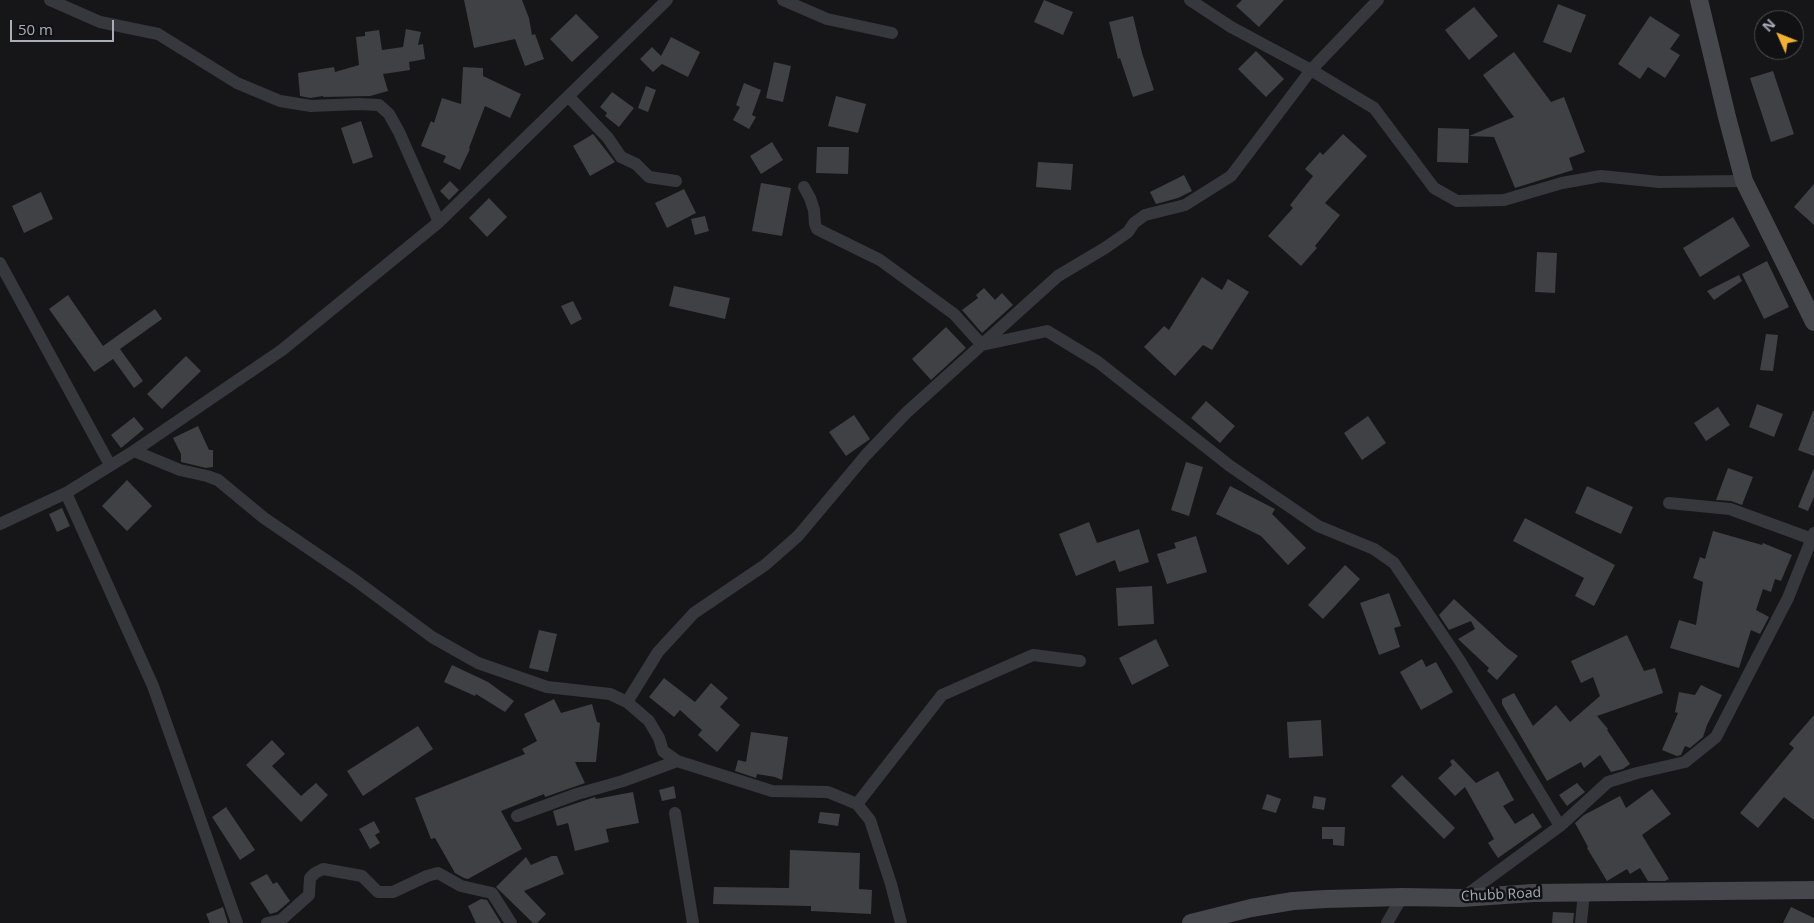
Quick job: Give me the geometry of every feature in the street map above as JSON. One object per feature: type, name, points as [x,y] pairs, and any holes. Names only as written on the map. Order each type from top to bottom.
[{"type":"street","points":[[50,0],[100,22],[158,34],[237,83],[280,101],[311,106],[379,105],[389,114],[399,132],[439,222]]},
{"type":"street","points":[[0,524],[66,493],[110,464],[134,451],[282,350],[439,222],[667,0]]},
{"type":"street","points":[[783,0],[827,19],[892,33]]},
{"type":"street","points":[[1190,0],[1231,27],[1312,70],[1374,108],[1434,188],[1456,201],[1504,200],[1562,183],[1601,176],[1659,182],[1744,180]]},
{"type":"street","points":[[627,702],[658,652],[694,614],[765,566],[798,536],[866,455],[906,413],[1058,276],[1128,232],[1134,222],[1145,215],[1185,205],[1231,176],[1312,70],[1378,0]]},
{"type":"street","points":[[1699,0],[1744,180],[1814,322]]},
{"type":"street","points":[[569,96],[608,138],[621,156],[636,164],[649,177],[676,181]]},
{"type":"street","points":[[804,187],[814,210],[817,229],[880,260],[954,314],[982,345]]},
{"type":"street","points":[[0,263],[4,281],[110,464]]},
{"type":"street","points":[[982,345],[1047,331],[1098,362],[1230,466],[1318,526],[1374,549],[1394,563],[1460,661],[1560,826]]},
{"type":"street","points":[[134,451],[180,470],[218,480],[264,518],[432,637],[478,663],[548,687],[610,694],[627,702],[649,721],[659,738],[662,751],[676,761],[772,791],[828,792],[857,804],[870,820],[891,884],[901,923]]},
{"type":"street","points":[[66,493],[153,686],[237,923]]},
{"type":"street","points":[[1462,898],[1560,826],[1608,782],[1685,762],[1716,737],[1788,598],[1813,536],[1730,509],[1669,503]]},
{"type":"street","points":[[857,804],[942,695],[1033,655],[1080,661]]},
{"type":"street","points":[[517,816],[577,794],[624,781],[676,761]]},
{"type":"street","points":[[675,813],[693,923]]},
{"type":"street","points":[[267,923],[281,920],[309,895],[310,878],[323,869],[362,876],[378,892],[393,892],[427,876],[438,873],[461,886],[492,893],[511,923]]},
{"type":"street","name":"Chubb Road","points":[[1192,923],[1251,908],[1292,901],[1325,899],[1402,896],[1462,898],[1533,893],[1584,892],[1814,890]]},
{"type":"street","points":[[1581,923],[1584,892]]},
{"type":"street","points":[[1388,923],[1402,896]]},
{"type":"building","points":[[464,0],[522,0],[529,18],[532,35],[535,34],[544,59],[525,66],[515,39],[474,48]]},
{"type":"building","points":[[1044,0],[1073,12],[1063,35],[1034,22]]},
{"type":"building","points":[[1242,0],[1284,0],[1259,27],[1236,6]]},
{"type":"building","points":[[1558,4],[1586,15],[1571,53],[1543,42]]},
{"type":"building","points":[[1474,7],[1498,36],[1469,60],[1445,30]]},
{"type":"building","points":[[576,14],[599,37],[572,62],[550,39]]},
{"type":"building","points":[[1133,16],[1154,90],[1133,97],[1120,58],[1118,59],[1109,22]]},
{"type":"building","points":[[1650,16],[1680,35],[1670,49],[1680,55],[1665,78],[1648,67],[1640,79],[1618,64]]},
{"type":"building","points":[[406,29],[421,32],[418,45],[423,44],[425,59],[409,62],[410,70],[383,74],[388,91],[370,96],[323,96],[310,98],[300,96],[298,73],[334,67],[335,72],[359,65],[356,37],[365,36],[365,32],[379,30],[382,50],[403,47]]},
{"type":"building","points":[[671,37],[700,52],[688,77],[662,64],[653,72],[640,59],[652,47],[661,56]]},
{"type":"building","points":[[1256,51],[1284,79],[1266,97],[1238,69]]},
{"type":"building","points":[[1514,52],[1551,102],[1564,97],[1585,152],[1569,158],[1573,170],[1515,188],[1494,137],[1469,136],[1514,117],[1483,75]]},
{"type":"building","points":[[774,62],[791,66],[783,102],[766,98]]},
{"type":"building","points":[[463,67],[483,68],[483,76],[521,94],[510,118],[485,106],[470,149],[460,170],[443,162],[446,156],[421,146],[431,121],[434,123],[442,98],[461,104]]},
{"type":"building","points":[[1773,71],[1794,134],[1771,142],[1750,78]]},
{"type":"building","points":[[744,83],[761,90],[752,115],[756,117],[749,129],[733,120],[740,107],[736,105]]},
{"type":"building","points":[[646,86],[656,90],[648,112],[638,108]]},
{"type":"building","points":[[612,92],[634,108],[619,127],[605,116],[607,113],[600,107]]},
{"type":"building","points":[[836,96],[866,104],[858,133],[828,126]]},
{"type":"building","points":[[361,121],[373,157],[353,164],[341,128]]},
{"type":"building","points":[[1438,128],[1469,129],[1468,163],[1437,162]]},
{"type":"building","points":[[593,134],[615,162],[590,176],[573,146]]},
{"type":"building","points":[[1343,134],[1367,156],[1325,203],[1340,215],[1315,246],[1317,248],[1301,266],[1268,236],[1293,208],[1290,205],[1313,176],[1305,169],[1320,152],[1323,155]]},
{"type":"building","points":[[772,142],[783,160],[761,174],[750,156]]},
{"type":"building","points":[[817,147],[849,147],[848,174],[816,173]]},
{"type":"building","points":[[1038,162],[1073,164],[1071,190],[1036,187]]},
{"type":"building","points":[[1184,175],[1192,191],[1178,198],[1156,204],[1150,192]]},
{"type":"building","points":[[450,181],[459,190],[449,200],[440,191]]},
{"type":"building","points":[[761,183],[791,188],[782,236],[752,231]]},
{"type":"building","points":[[1814,184],[1814,225],[1794,207]]},
{"type":"building","points":[[684,189],[696,213],[667,228],[655,203]]},
{"type":"building","points":[[41,192],[53,219],[24,233],[12,206]]},
{"type":"building","points":[[489,198],[507,217],[487,237],[469,218]]},
{"type":"building","points":[[705,216],[709,231],[695,235],[691,219]]},
{"type":"building","points":[[1733,217],[1750,246],[1700,277],[1683,248]]},
{"type":"building","points":[[1537,252],[1557,253],[1555,293],[1535,292]]},
{"type":"building","points":[[1767,261],[1789,307],[1764,319],[1742,274]]},
{"type":"building","points":[[1739,275],[1742,281],[1714,300],[1707,291]]},
{"type":"building","points":[[1202,277],[1222,290],[1228,279],[1249,292],[1212,350],[1203,345],[1175,376],[1144,347],[1164,326],[1169,330]]},
{"type":"building","points":[[674,286],[730,298],[725,319],[669,306]]},
{"type":"building","points":[[984,288],[995,300],[1002,293],[1013,305],[982,333],[962,310],[978,298],[976,295]]},
{"type":"building","points":[[68,295],[103,346],[155,309],[162,319],[120,349],[143,381],[134,388],[113,359],[94,372],[49,309]]},
{"type":"building","points":[[573,301],[582,319],[571,325],[561,306]]},
{"type":"building","points":[[946,327],[966,348],[931,380],[912,359]]},
{"type":"building","points":[[1766,334],[1778,335],[1773,371],[1760,370]]},
{"type":"building","points":[[186,356],[201,371],[162,409],[147,394]]},
{"type":"building","points":[[1206,401],[1235,426],[1220,443],[1191,418]]},
{"type":"building","points":[[1757,404],[1783,414],[1774,437],[1749,427]]},
{"type":"building","points":[[1718,407],[1730,425],[1706,441],[1694,423]]},
{"type":"building","points":[[1814,411],[1814,456],[1798,450]]},
{"type":"building","points":[[854,415],[870,439],[846,456],[829,432]]},
{"type":"building","points":[[1368,416],[1386,443],[1362,460],[1344,433]]},
{"type":"building","points":[[134,417],[144,429],[121,448],[111,435]]},
{"type":"building","points":[[198,426],[209,450],[213,450],[213,467],[206,468],[181,462],[181,454],[173,438]]},
{"type":"building","points":[[1186,462],[1203,467],[1189,516],[1171,510]]},
{"type":"building","points":[[1728,468],[1753,477],[1742,505],[1731,501],[1716,500]]},
{"type":"building","points":[[1814,468],[1814,497],[1808,511],[1798,507]]},
{"type":"building","points":[[127,480],[152,506],[127,531],[102,506]]},
{"type":"building","points":[[1230,486],[1275,509],[1272,514],[1306,548],[1288,565],[1261,536],[1216,514]]},
{"type":"building","points":[[1587,486],[1633,507],[1621,534],[1575,513]]},
{"type":"building","points":[[62,508],[70,526],[57,532],[49,514]]},
{"type":"building","points":[[1525,518],[1615,565],[1594,606],[1575,596],[1584,578],[1513,541]]},
{"type":"building","points":[[1089,522],[1097,543],[1139,529],[1149,562],[1119,572],[1115,560],[1076,576],[1059,534]]},
{"type":"building","points":[[1713,531],[1762,545],[1763,543],[1792,555],[1781,581],[1775,579],[1771,592],[1763,589],[1756,610],[1769,617],[1760,634],[1751,630],[1739,668],[1670,648],[1679,620],[1696,625],[1703,582],[1693,578],[1700,557],[1705,559]]},
{"type":"building","points":[[1196,536],[1207,572],[1167,584],[1157,554],[1176,548],[1174,543]]},
{"type":"building","points":[[1345,565],[1360,579],[1323,619],[1308,605]]},
{"type":"building","points":[[1152,586],[1154,624],[1118,626],[1116,588]]},
{"type":"building","points":[[1389,593],[1401,626],[1394,628],[1400,647],[1379,655],[1360,603]]},
{"type":"building","points":[[1454,599],[1518,656],[1497,680],[1487,671],[1489,668],[1458,639],[1475,629],[1471,621],[1449,630],[1439,615]]},
{"type":"building","points":[[539,630],[557,634],[548,672],[529,668]]},
{"type":"building","points":[[1627,635],[1644,671],[1655,668],[1663,693],[1597,716],[1608,729],[1630,764],[1623,769],[1611,772],[1600,755],[1584,768],[1581,762],[1547,781],[1502,704],[1502,699],[1514,693],[1533,726],[1556,705],[1570,722],[1600,696],[1593,677],[1581,683],[1571,661]]},
{"type":"building","points":[[1156,639],[1169,666],[1132,685],[1119,658]]},
{"type":"building","points":[[1422,659],[1426,667],[1436,662],[1453,692],[1421,710],[1400,672]]},
{"type":"building","points":[[452,665],[488,682],[514,701],[505,712],[476,694],[475,696],[444,682]]},
{"type":"building","points":[[664,678],[695,702],[711,683],[728,698],[720,707],[740,725],[717,752],[698,735],[702,730],[680,710],[674,717],[649,697]]},
{"type":"building","points":[[1701,685],[1722,695],[1703,737],[1690,748],[1685,746],[1681,755],[1677,756],[1662,750],[1678,713],[1675,712],[1679,692],[1695,695]]},
{"type":"building","points":[[554,699],[561,713],[592,704],[597,722],[600,723],[596,762],[575,762],[585,783],[545,797],[544,794],[501,811],[522,849],[468,879],[464,878],[455,873],[435,838],[431,839],[415,798],[525,754],[522,749],[537,741],[524,714]]},
{"type":"building","points":[[1814,715],[1814,820],[1784,797],[1758,828],[1740,813],[1794,748],[1789,744]]},
{"type":"building","points":[[1321,720],[1323,756],[1289,758],[1287,722]]},
{"type":"building","points":[[418,726],[433,749],[363,796],[347,771]]},
{"type":"building","points":[[751,732],[788,737],[782,780],[757,774],[756,778],[735,771],[738,760],[746,762]]},
{"type":"building","points":[[272,740],[285,754],[272,766],[301,796],[316,783],[328,795],[301,822],[246,765]]},
{"type":"building","points":[[1453,759],[1476,783],[1498,771],[1514,800],[1503,806],[1515,824],[1533,813],[1542,827],[1498,858],[1488,843],[1494,839],[1465,787],[1455,796],[1438,778],[1452,765],[1450,761]]},
{"type":"building","points":[[1402,775],[1455,828],[1444,839],[1391,786]]},
{"type":"building","points":[[1577,783],[1585,792],[1567,806],[1559,795]]},
{"type":"building","points":[[674,786],[676,798],[662,801],[659,790]]},
{"type":"building","points":[[1652,789],[1671,814],[1642,835],[1669,879],[1665,881],[1648,881],[1640,868],[1630,874],[1627,869],[1607,881],[1587,848],[1575,823],[1584,815],[1620,796],[1626,808]]},
{"type":"building","points":[[633,792],[639,823],[606,829],[609,842],[575,851],[568,823],[557,826],[553,811],[595,797],[596,799]]},
{"type":"building","points":[[1267,794],[1281,799],[1276,813],[1262,809]]},
{"type":"building","points":[[1314,796],[1326,798],[1324,810],[1312,808]]},
{"type":"building","points":[[226,807],[255,850],[240,860],[212,817]]},
{"type":"building","points":[[820,812],[840,814],[838,826],[818,823]]},
{"type":"building","points":[[374,821],[380,832],[375,835],[380,843],[370,849],[359,829]]},
{"type":"building","points":[[1322,827],[1345,827],[1344,846],[1333,845],[1333,839],[1322,839]]},
{"type":"building","points":[[790,850],[860,853],[859,889],[872,890],[871,914],[811,911],[811,906],[713,904],[714,887],[789,888]]},
{"type":"building","points":[[552,856],[557,856],[564,874],[524,891],[546,914],[537,923],[533,923],[496,887],[526,857],[531,865]]},
{"type":"building","points":[[267,874],[273,884],[277,882],[290,901],[277,912],[270,914],[250,883]]},
{"type":"building","points":[[481,899],[487,900],[501,923],[476,923],[468,906]]},
{"type":"building","points":[[223,907],[228,923],[210,923],[206,914]]},
{"type":"building","points":[[1791,907],[1814,918],[1814,923],[1783,923]]},
{"type":"building","points":[[1553,912],[1574,913],[1573,923],[1552,923]]}]
